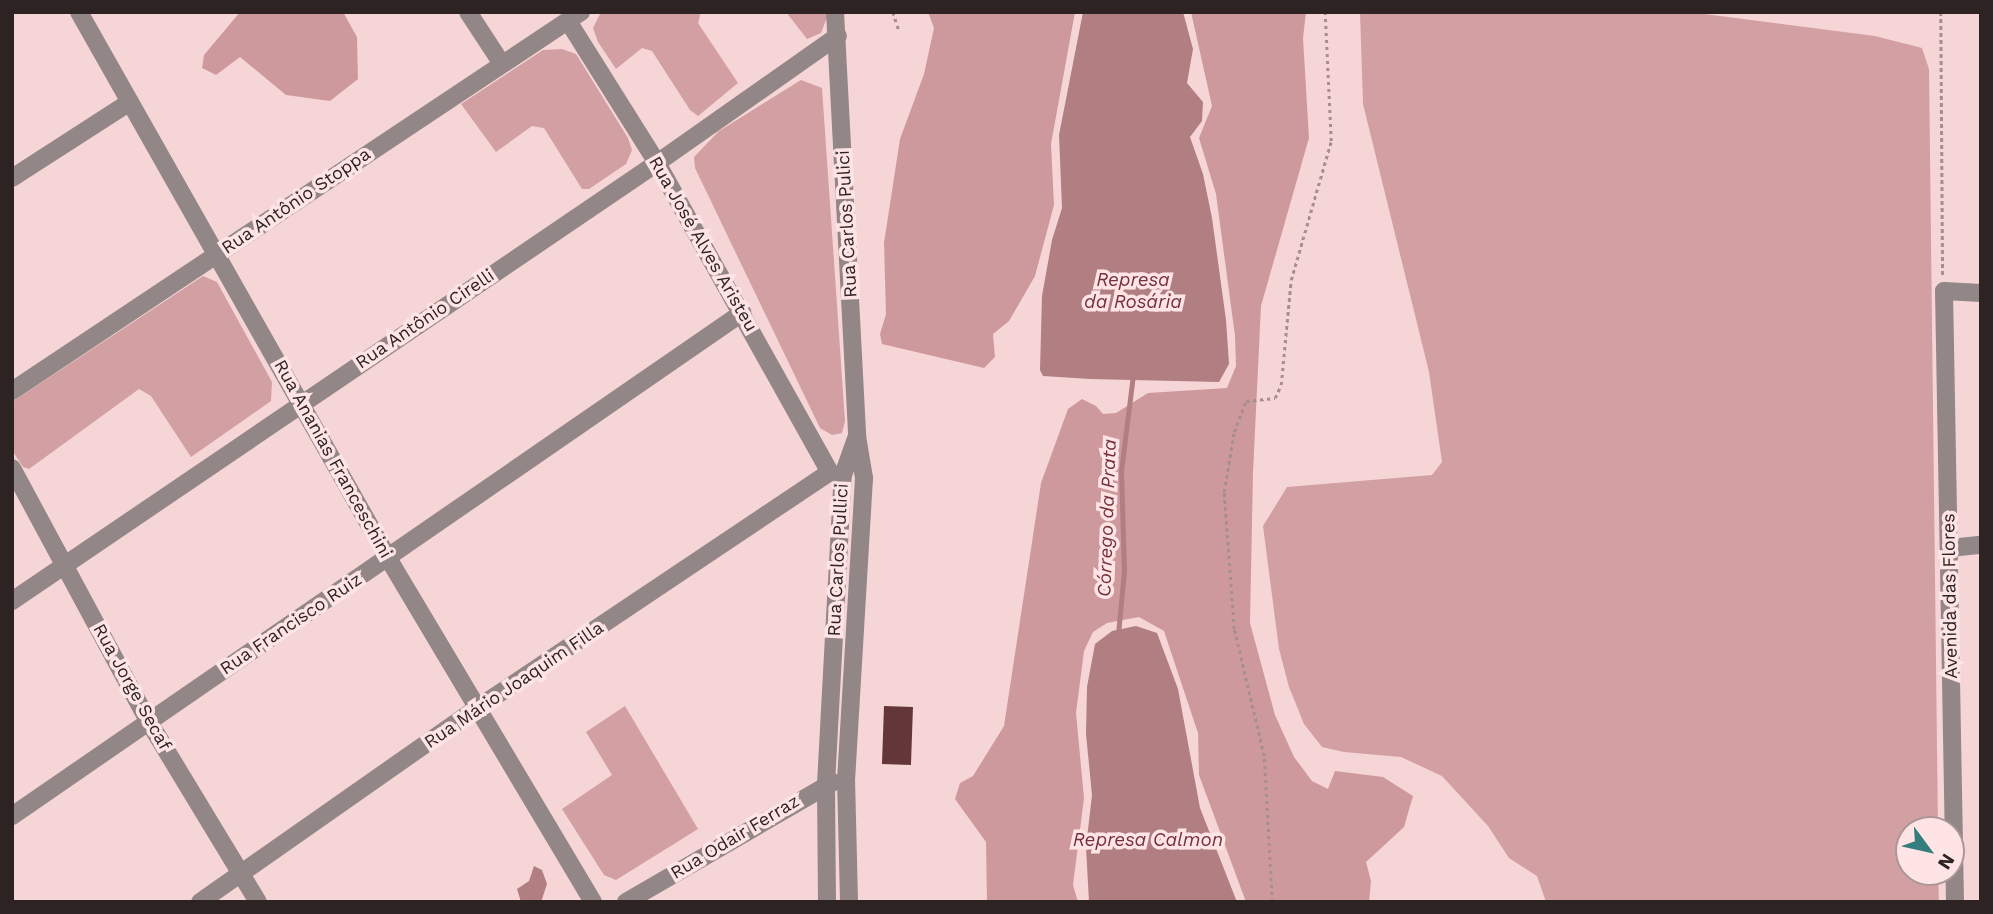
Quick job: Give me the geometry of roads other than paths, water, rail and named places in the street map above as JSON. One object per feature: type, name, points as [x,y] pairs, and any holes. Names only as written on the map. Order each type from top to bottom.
[{"type":"street","name":"Rua Ananias Franceschini","points":[[79,12],[388,558],[593,902]]},
{"type":"street","points":[[468,12],[502,64]]},
{"type":"street","name":"Rua Carlos Pulici","points":[[835,12],[857,436]]},
{"type":"street","name":"Rua Antônio Stoppa","points":[[12,391],[575,17]]},
{"type":"street","name":"Rua José Alves Aristeu","points":[[575,17],[742,313],[836,473]]},
{"type":"street","name":"Rua Antônio Cirelli","points":[[12,601],[657,163],[838,36]]},
{"type":"street","points":[[12,178],[130,102]]},
{"type":"street","name":"Avenida das Flores","points":[[1955,902],[1944,290],[1981,293]]},
{"type":"street","name":"Rua Francisco Ruiz","points":[[12,816],[742,313]]},
{"type":"street","name":"Rua Carlos Pullici","points":[[827,902],[826,784],[836,473],[857,436]]},
{"type":"street","name":"Rua Carlos Pullici","points":[[849,902],[846,778],[864,478],[857,436]]},
{"type":"street","name":"Rua Jorge Secaf","points":[[12,468],[149,722],[258,902]]},
{"type":"street","points":[[836,473],[864,478]]},
{"type":"street","name":"Rua Mário Joaquim Filla","points":[[200,902],[477,709],[836,473]]},
{"type":"street","points":[[1950,548],[1981,545]]},
{"type":"street","name":"Rua Odair Ferraz","points":[[626,902],[826,784],[846,778]]},
{"type":"water","name":"Represa da Rosária","points":[[1083,12],[1183,12],[1193,49],[1187,83],[1203,102],[1202,121],[1190,137],[1203,174],[1212,218],[1226,320],[1229,364],[1219,382],[1043,376],[1040,370],[1042,296],[1052,240],[1062,208],[1059,135]]},
{"type":"water","name":"Represa Calmon","points":[[1136,626],[1157,633],[1178,689],[1200,808],[1237,902],[1089,902],[1086,847],[1092,795],[1086,734],[1087,687],[1095,644],[1112,631]]},
{"type":"water","points":[[534,866],[542,870],[547,884],[541,902],[521,902],[517,889],[529,881]]},
{"type":"waterway","name":"Córrego da Prata","points":[[1118,634],[1124,571],[1121,471],[1133,375]]}]
